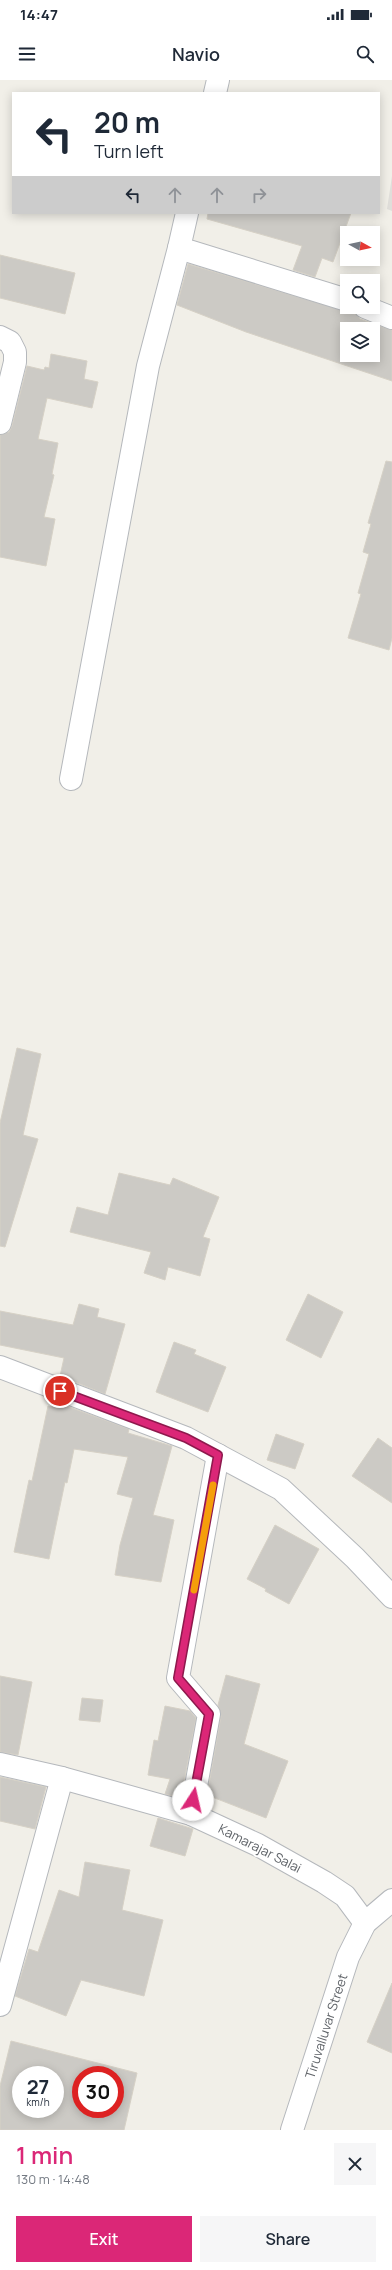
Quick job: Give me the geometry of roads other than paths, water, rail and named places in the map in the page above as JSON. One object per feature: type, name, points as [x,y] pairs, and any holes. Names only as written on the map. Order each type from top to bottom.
[{"type":"street","points":[[215,92],[218,80]]},
{"type":"street","points":[[71,779],[148,366],[180,248],[187,214]]},
{"type":"street","points":[[180,248],[340,298]]},
{"type":"street","points":[[380,313],[392,318]]},
{"type":"street","points":[[0,337],[10,342],[15,352],[15,362],[0,423]]},
{"type":"street","points":[[0,1367],[186,1438],[281,1489],[355,1558],[392,1597]]},
{"type":"street","points":[[191,1814],[209,1714],[178,1678],[218,1455]]},
{"type":"street","name":"Kamarajar Salai","points":[[0,1764],[62,1778],[191,1814],[258,1845],[324,1882],[345,1896],[364,1923]]},
{"type":"street","points":[[0,2005],[62,1778]]},
{"type":"street","points":[[364,1923],[392,1900]]},
{"type":"street","name":"Tiruvalluvar Street","points":[[292,2130],[348,1957],[364,1923]]}]
